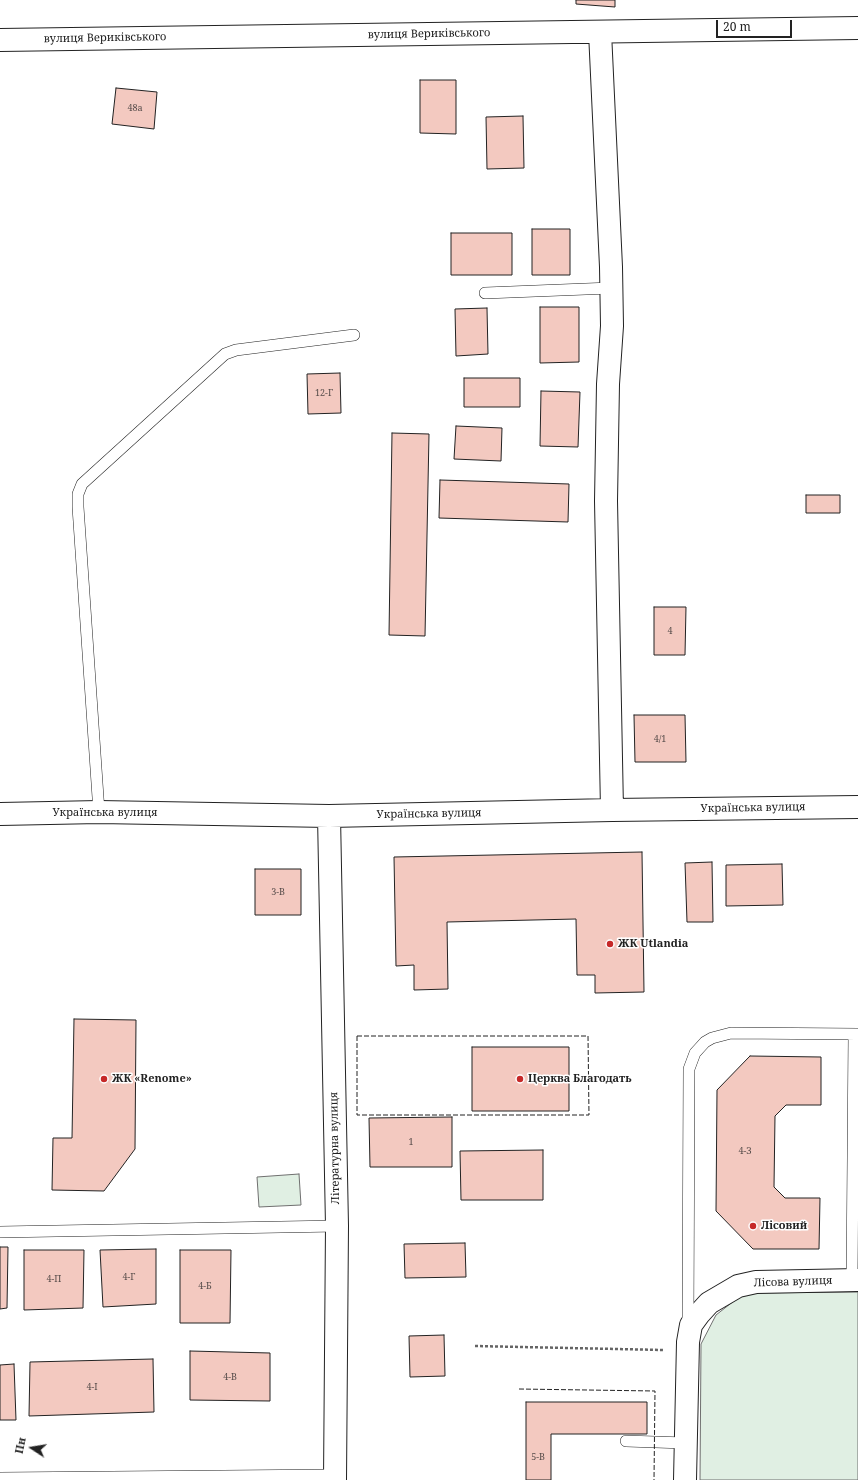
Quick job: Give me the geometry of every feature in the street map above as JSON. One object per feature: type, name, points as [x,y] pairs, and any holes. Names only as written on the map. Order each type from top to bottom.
[{"type":"street","name":"вулиця Вериківського","points":[[0,40],[858,28]]},
{"type":"street","points":[[600,32],[611,267],[612,326],[608,384],[606,501],[612,810]]},
{"type":"street","name":"Українська вулиця","points":[[0,814],[99,812],[329,816],[858,807]]},
{"type":"street","name":"Літературна вулиця","points":[[329,816],[337,1226],[335,1477]]},
{"type":"street","name":"Лісова вулиця","points":[[685,1480],[686,1443],[678,1346],[699,1314],[709,1304],[738,1286],[756,1282],[855,1280]]},
{"type":"lane","points":[[485,293],[611,288]]},
{"type":"lane","points":[[99,812],[78,507],[78,494],[82,484],[225,354],[236,350],[354,335]]},
{"type":"lane","points":[[678,1346],[689,1069],[695,1053],[705,1042],[712,1038],[731,1033],[856,1034],[855,1280]]},
{"type":"lane","points":[[0,1232],[337,1226]]},
{"type":"lane","points":[[626,1441],[686,1443]]},
{"type":"lane","points":[[0,1478],[335,1477]]},
{"type":"path","points":[[475,1346],[678,1346]]},
{"type":"green space","points":[[299,1174],[301,1205],[259,1207],[257,1177]]},
{"type":"green space","points":[[858,1292],[858,1480],[700,1480],[701,1344],[716,1315],[744,1293]]},
{"type":"building","points":[[576,0],[615,0],[615,7],[576,4]]},
{"type":"building","points":[[420,80],[456,80],[456,134],[420,133]]},
{"type":"building","points":[[116,88],[157,92],[154,129],[112,124]]},
{"type":"building","points":[[523,116],[524,168],[487,169],[486,117]]},
{"type":"building","points":[[532,229],[570,229],[570,275],[532,275]]},
{"type":"building","points":[[451,233],[512,233],[512,275],[451,275]]},
{"type":"building","points":[[540,307],[579,307],[579,362],[540,363]]},
{"type":"building","points":[[487,308],[488,354],[456,356],[455,309]]},
{"type":"building","points":[[340,373],[341,413],[308,414],[307,374]]},
{"type":"building","points":[[464,378],[520,378],[520,407],[464,407]]},
{"type":"building","points":[[541,391],[580,392],[578,447],[540,446]]},
{"type":"building","points":[[456,426],[502,428],[501,461],[454,459]]},
{"type":"building","points":[[392,433],[429,434],[425,636],[389,635]]},
{"type":"building","points":[[440,480],[569,484],[568,522],[439,518]]},
{"type":"building","points":[[806,495],[840,495],[840,513],[806,513]]},
{"type":"building","points":[[654,607],[686,607],[685,655],[654,655]]},
{"type":"building","points":[[634,715],[685,715],[686,762],[635,762]]},
{"type":"building","name":"ЖК Utlandia","points":[[642,852],[644,992],[595,993],[595,975],[577,975],[576,919],[447,922],[448,989],[414,990],[414,965],[396,966],[394,857]]},
{"type":"building","points":[[712,862],[713,922],[687,922],[685,863]]},
{"type":"building","points":[[782,864],[783,905],[726,906],[726,865]]},
{"type":"building","points":[[255,869],[301,869],[301,915],[255,915]]},
{"type":"building","name":"ЖК «Renome»","points":[[74,1019],[136,1020],[135,1149],[104,1191],[52,1190],[53,1138],[72,1138]]},
{"type":"building","name":"Церква Благодать","points":[[472,1047],[569,1047],[569,1111],[472,1111]]},
{"type":"building","points":[[750,1056],[821,1057],[821,1105],[786,1105],[775,1116],[774,1187],[785,1198],[820,1198],[819,1249],[753,1249],[716,1211],[717,1090]]},
{"type":"building","points":[[452,1117],[452,1167],[370,1167],[369,1118]]},
{"type":"building","points":[[543,1150],[543,1200],[461,1200],[460,1151]]},
{"type":"building","points":[[465,1243],[466,1277],[405,1278],[404,1244]]},
{"type":"building","points":[[0,1247],[8,1247],[7,1308],[0,1309]]},
{"type":"building","points":[[156,1249],[156,1304],[103,1307],[100,1250]]},
{"type":"building","points":[[24,1250],[84,1250],[83,1308],[24,1310]]},
{"type":"building","points":[[180,1250],[231,1250],[230,1323],[180,1323]]},
{"type":"building","points":[[444,1335],[445,1376],[410,1377],[409,1336]]},
{"type":"building","points":[[190,1351],[270,1353],[270,1401],[190,1400]]},
{"type":"building","points":[[153,1359],[154,1412],[29,1416],[30,1362]]},
{"type":"building","points":[[14,1364],[16,1420],[0,1420],[0,1365]]},
{"type":"building","points":[[526,1402],[647,1402],[647,1434],[551,1434],[551,1480],[526,1480]]},
{"type":"fence","points":[[357,1036],[588,1036],[589,1115],[357,1115],[357,1036]]},
{"type":"fence","points":[[519,1389],[655,1391],[654,1480]]},
{"type":"place","name":"ЖК Utlandia","points":[[610,944]]},
{"type":"place","name":"ЖК «Renome»","points":[[104,1079]]},
{"type":"place","name":"Церква Благодать","points":[[520,1079]]},
{"type":"place","name":"Лісовий","points":[[753,1226]]}]
